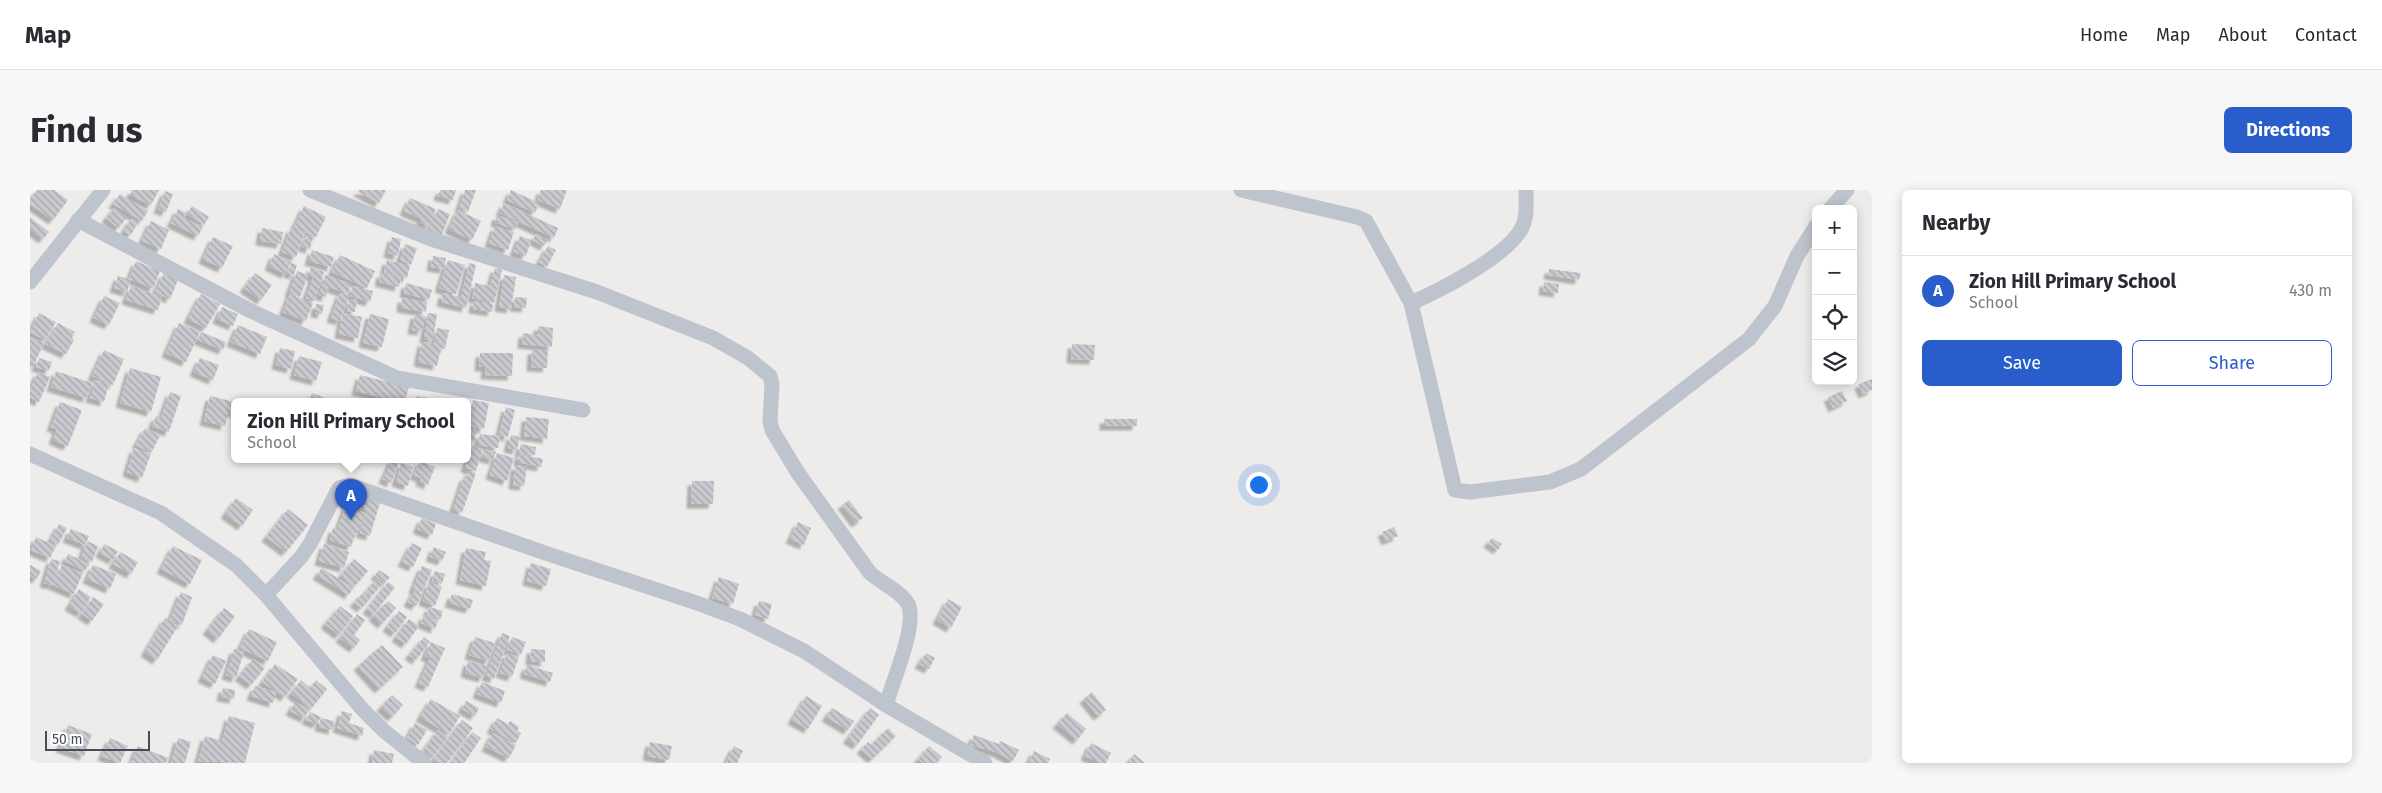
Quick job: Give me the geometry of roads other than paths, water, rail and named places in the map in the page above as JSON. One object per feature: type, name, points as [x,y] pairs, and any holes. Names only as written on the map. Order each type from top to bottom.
[{"type":"street","points":[[310,190],[431,239],[597,292],[713,338],[768,373],[772,384],[770,426],[798,473],[870,573],[897,593],[908,604],[910,623],[907,640],[886,705]]},
{"type":"street","points":[[1241,190],[1357,217],[1366,221],[1411,303],[1455,490],[1470,492],[1550,482],[1581,469],[1749,339],[1775,306],[1797,256],[1812,232]]},
{"type":"street","points":[[1411,303],[1433,294],[1506,248],[1521,231],[1526,218],[1526,190]]},
{"type":"street","points":[[1834,205],[1847,190]]},
{"type":"street","points":[[30,282],[78,220],[96,193]]},
{"type":"street","points":[[78,220],[252,311],[397,378],[583,410]]},
{"type":"street","points":[[30,454],[161,513],[236,565],[266,595],[363,710],[383,730],[424,763]]},
{"type":"street","points":[[266,595],[301,557],[324,520],[339,488],[350,485],[740,619],[804,651],[886,705],[985,763]]},
{"type":"place","name":"Zion Hill Primary School","points":[[351,520]]}]
